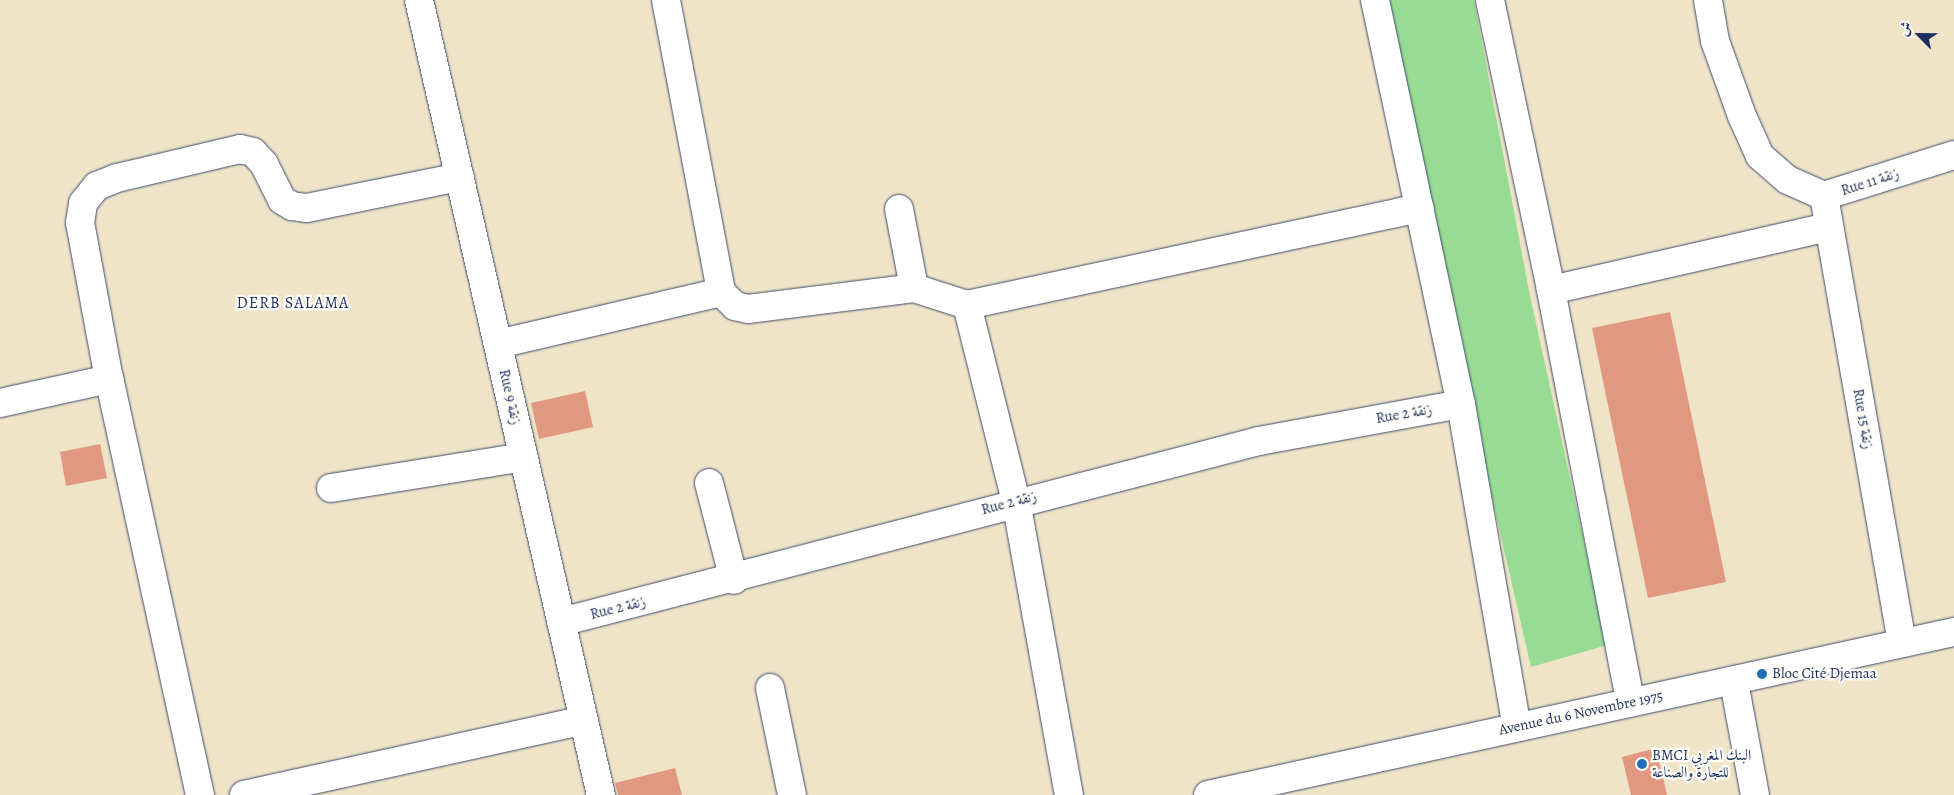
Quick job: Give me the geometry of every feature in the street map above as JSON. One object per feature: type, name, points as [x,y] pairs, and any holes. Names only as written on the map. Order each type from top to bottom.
[{"type":"street","name":"Rue 9 زنقة","points":[[419,0],[601,795]]},
{"type":"street","points":[[666,0],[721,292],[726,301],[748,309],[914,288],[967,305],[1420,208]]},
{"type":"street","points":[[1376,0],[1461,404],[1517,727]]},
{"type":"street","points":[[1490,0],[1551,290],[1630,701]]},
{"type":"street","name":"Rue 11 زنقة","points":[[1708,0],[1715,40],[1742,116],[1760,156],[1788,180],[1824,196],[1954,155]]},
{"type":"street","points":[[200,795],[109,379],[80,223],[83,203],[97,186],[219,150],[240,148],[253,152],[264,164],[282,200],[292,206],[307,208],[460,177]]},
{"type":"street","name":"Rue 15 زنقة","points":[[1824,196],[1902,641]]},
{"type":"street","points":[[899,209],[914,288]]},
{"type":"street","points":[[1551,290],[1829,227]]},
{"type":"street","points":[[498,344],[721,292]]},
{"type":"street","points":[[967,305],[1016,501],[1070,795]]},
{"type":"street","points":[[0,403],[109,379]]},
{"type":"street","name":"Rue 2 زنقة","points":[[561,622],[734,580],[1016,501],[1260,441],[1461,404]]},
{"type":"street","points":[[330,488],[524,458]]},
{"type":"street","points":[[709,483],[734,580]]},
{"type":"street","name":"Avenue du 6 Novembre 1975","points":[[1208,795],[1309,784],[1517,727],[1630,701],[1734,682],[1902,641],[1954,632]]},
{"type":"street","points":[[1734,682],[1755,795]]},
{"type":"street","points":[[770,688],[792,795]]},
{"type":"street","points":[[244,795],[584,720]]},
{"type":"green space","points":[[1389,0],[1474,0],[1530,296],[1607,645],[1531,667],[1470,402]]},
{"type":"building","points":[[1670,312],[1726,582],[1648,598],[1592,328]]},
{"type":"building","points":[[585,391],[593,427],[539,439],[531,403]]},
{"type":"building","points":[[100,444],[107,478],[66,486],[60,452]]},
{"type":"building","points":[[1656,748],[1667,795],[1631,795],[1622,757]]},
{"type":"building","points":[[675,768],[682,795],[618,795],[615,783]]},
{"type":"place","name":"Bloc Cité Djemaa","points":[[1762,674]]},
{"type":"place","name":"BMCI البنك المغربي للتجارة والصناعة","points":[[1642,764]]},
{"type":"district","name":"DERB SALAMA","points":[[293,303]]}]
